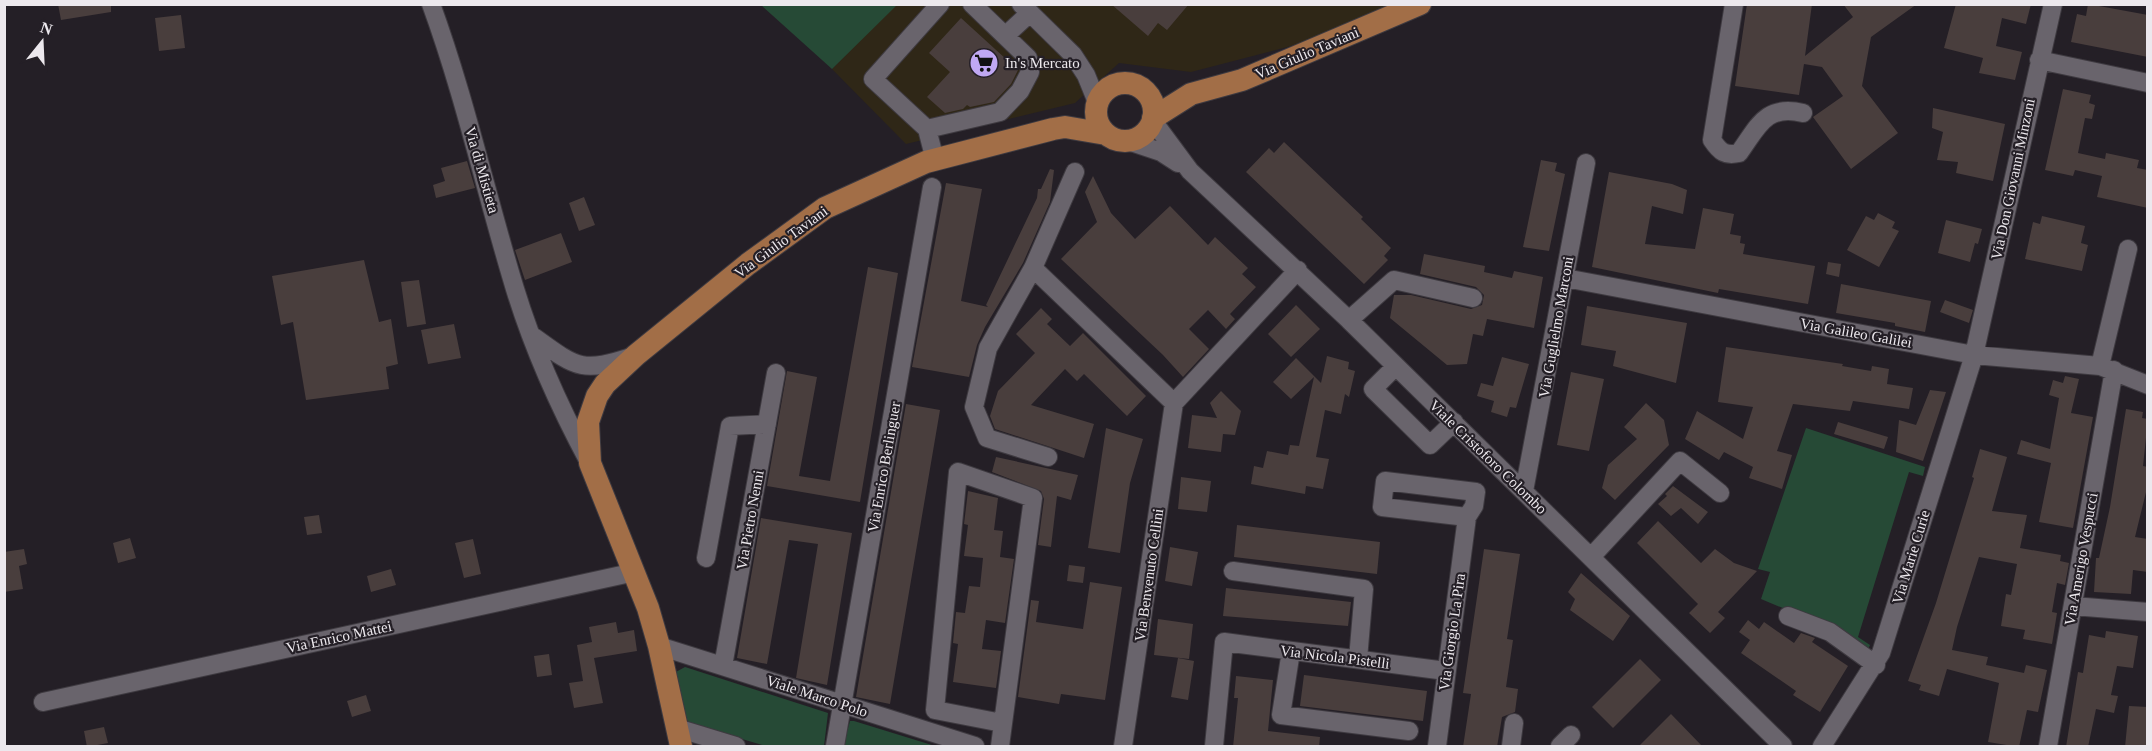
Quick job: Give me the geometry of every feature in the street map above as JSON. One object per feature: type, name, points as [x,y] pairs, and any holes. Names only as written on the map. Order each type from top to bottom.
[{"type":"main road","name":"Via Giulio Taviani","points":[[1153,119],[1191,94],[1242,80],[1420,4]]},
{"type":"main road","points":[[1106,134],[1098,124],[1097,104],[1105,91],[1114,85],[1125,83],[1136,86]]},
{"type":"main road","name":"Via Giulio Taviani","points":[[1136,86],[1191,94]]},
{"type":"main road","name":"Viale Cristoforo Colombo","points":[[1136,86],[1149,96],[1153,106],[1153,119]]},
{"type":"main road","name":"Via Giulio Taviani","points":[[590,463],[588,429],[592,408],[605,384],[748,264],[825,208],[935,160],[1065,127],[1097,104]]},
{"type":"main road","points":[[1128,141],[1145,133],[1153,119]]},
{"type":"main road","name":"Via Giulio Taviani","points":[[1065,127],[1106,134]]},
{"type":"main road","name":"Viale Cristoforo Colombo","points":[[1106,134],[1116,140],[1128,141]]},
{"type":"main road","points":[[590,463],[635,572],[659,646],[679,737]]},
{"type":"street","name":"Via di Mistieta","points":[[431,4],[450,58],[516,291],[573,432],[590,463]]},
{"type":"street","points":[[935,160],[927,129],[873,79],[940,4]]},
{"type":"street","points":[[927,129],[1000,112],[1020,91],[1030,72],[1028,58],[972,4]]},
{"type":"street","points":[[1734,4],[1712,140],[1728,155],[1739,153],[1766,116],[1786,109],[1803,113]]},
{"type":"street","name":"Via Don Giovanni Minzoni","points":[[1974,355],[2053,4]]},
{"type":"street","points":[[1005,36],[1026,9],[1073,55],[1086,75],[1097,104]]},
{"type":"street","points":[[2040,60],[2148,83]]},
{"type":"street","name":"Viale Cristoforo Colombo","points":[[1153,119],[1190,171]]},
{"type":"street","name":"Viale Cristoforo Colombo","points":[[1128,141],[1161,152],[1190,171],[1298,270],[1784,747]]},
{"type":"street","name":"Via Guglielmo Marconi","points":[[1524,491],[1586,163]]},
{"type":"street","points":[[1048,457],[987,438],[974,407],[988,348],[1034,268],[1075,172]]},
{"type":"street","name":"Via Enrico Berlinguer","points":[[835,747],[932,187]]},
{"type":"street","name":"Via Amerigo Vespucci","points":[[2048,747],[2073,606],[2107,368],[2128,249]]},
{"type":"street","points":[[1034,268],[1174,403],[1298,270]]},
{"type":"street","name":"Via Galileo Galilei","points":[[1564,279],[1974,355],[2107,368],[2148,385]]},
{"type":"street","points":[[1349,320],[1394,280],[1473,298]]},
{"type":"street","points":[[533,336],[560,356],[582,367],[601,366],[636,356]]},
{"type":"street","name":"Via Marie Curie","points":[[1822,747],[1876,665],[1974,355]]},
{"type":"street","points":[[1396,366],[1373,389],[1430,445],[1454,422]]},
{"type":"street","name":"Via Pietro Nenni","points":[[723,666],[776,373]]},
{"type":"street","name":"Via Benvenuto Cellini","points":[[1123,747],[1174,403]]},
{"type":"street","points":[[706,558],[730,426],[767,423]]},
{"type":"street","points":[[1591,557],[1680,461],[1720,493]]},
{"type":"street","points":[[1000,747],[1033,498],[958,472],[935,710],[1002,723]]},
{"type":"street","name":"Via Giorgio La Pira","points":[[1437,747],[1467,518],[1474,506],[1476,492],[1385,481],[1382,507],[1467,518]]},
{"type":"street","points":[[1233,571],[1364,589],[1358,659]]},
{"type":"street","name":"Via Enrico Mattei","points":[[43,702],[635,572]]},
{"type":"street","points":[[2073,606],[2148,612]]},
{"type":"street","points":[[1788,616],[1830,632],[1876,665]]},
{"type":"street","name":"Via Nicola Pistelli","points":[[1214,747],[1224,642],[1446,671]]},
{"type":"street","name":"Viale Marco Polo","points":[[659,646],[975,747]]},
{"type":"street","points":[[1291,651],[1281,715],[1409,731]]},
{"type":"street","points":[[1510,747],[1514,723]]},
{"type":"street","points":[[679,737],[736,747]]},
{"type":"shaded area","points":[[894,5],[1396,5],[1314,40],[1191,72],[1119,63],[1075,103],[906,144],[832,69]]},
{"type":"green space","points":[[761,5],[897,5],[832,69]]},
{"type":"green space","points":[[1806,428],[1925,467],[1923,476],[1909,472],[1858,637],[1870,645],[1867,652],[1828,627],[1761,599],[1770,572],[1758,569]]},
{"type":"green space","points":[[685,667],[828,713],[824,746],[766,746],[691,724],[687,720],[674,673]]},
{"type":"green space","points":[[850,721],[854,721],[935,746],[843,746]]},
{"type":"building","points":[[58,4],[111,4],[111,12],[61,20]]},
{"type":"building","points":[[1111,4],[1189,4],[1167,30],[1158,23],[1148,36]]},
{"type":"building","points":[[1747,4],[1812,4],[1805,56],[1853,17],[1843,4],[1917,4],[1871,37],[1862,86],[1898,133],[1851,169],[1813,117],[1843,96],[1822,67],[1804,64],[1799,95],[1735,86]]},
{"type":"building","points":[[1956,4],[2031,4],[2026,24],[2002,18],[1996,46],[2022,52],[2015,80],[1979,73],[1983,58],[1944,48]]},
{"type":"building","points":[[2088,4],[2148,15],[2148,57],[2071,42],[2077,14],[2086,16]]},
{"type":"building","points":[[181,15],[185,48],[159,51],[155,18]]},
{"type":"building","points":[[961,18],[1018,70],[1011,84],[994,102],[970,107],[967,105],[963,109],[945,113],[927,97],[950,72],[929,53]]},
{"type":"building","points":[[2063,89],[2091,95],[2089,103],[2095,105],[2092,119],[2085,118],[2078,153],[2105,159],[2106,153],[2139,160],[2137,168],[2148,170],[2148,208],[2097,197],[2102,176],[2075,170],[2073,176],[2045,170]]},
{"type":"building","points":[[1933,108],[2005,124],[1993,181],[1956,173],[1958,162],[1937,160],[1943,132],[1932,128]]},
{"type":"building","points":[[1284,142],[1363,217],[1361,219],[1391,248],[1384,256],[1388,260],[1364,284],[1246,172],[1269,148],[1274,153]]},
{"type":"building","points":[[1541,160],[1557,163],[1555,171],[1565,174],[1549,251],[1523,247]]},
{"type":"building","points":[[467,161],[475,188],[436,198],[433,185],[445,181],[441,168]]},
{"type":"building","points":[[1050,169],[1054,170],[1050,202],[1023,263],[985,327],[977,345],[969,377],[912,367],[946,183],[982,189],[961,301],[988,307],[986,305],[1037,198],[1038,189],[1041,189]]},
{"type":"building","points":[[1609,172],[1672,184],[1687,190],[1683,214],[1652,206],[1645,244],[1695,249],[1703,208],[1734,214],[1730,234],[1741,236],[1740,243],[1745,244],[1743,254],[1815,266],[1808,304],[1719,289],[1718,293],[1592,267]]},
{"type":"building","points":[[1093,176],[1111,213],[1135,239],[1170,206],[1208,245],[1215,237],[1248,268],[1242,274],[1256,287],[1230,314],[1235,319],[1226,329],[1208,310],[1189,329],[1209,349],[1183,377],[1163,355],[1061,259],[1097,222],[1085,192]]},
{"type":"building","points":[[584,197],[595,225],[579,231],[569,203]]},
{"type":"building","points":[[1878,213],[1895,222],[1892,228],[1899,231],[1879,267],[1847,250],[1866,216],[1874,220]]},
{"type":"building","points":[[2042,216],[2085,226],[2081,243],[2088,245],[2082,271],[2025,259],[2033,222],[2040,224]]},
{"type":"building","points":[[1946,220],[1982,229],[1970,262],[1938,253]]},
{"type":"building","points":[[561,233],[572,262],[525,280],[515,250]]},
{"type":"building","points":[[1424,254],[1485,266],[1484,272],[1512,278],[1514,271],[1543,277],[1534,328],[1487,319],[1483,336],[1473,334],[1467,364],[1447,365],[1390,318],[1394,295],[1411,295],[1471,309],[1482,305],[1484,295],[1476,287],[1420,274]]},
{"type":"building","points":[[364,260],[379,322],[391,319],[398,364],[386,367],[389,389],[306,400],[293,322],[281,325],[272,276]]},
{"type":"building","points":[[1828,262],[1841,264],[1839,277],[1826,274]]},
{"type":"building","points":[[868,267],[898,273],[860,502],[767,486],[787,371],[817,377],[799,476],[830,481]]},
{"type":"building","points":[[419,280],[426,324],[407,327],[401,282]]},
{"type":"building","points":[[1841,284],[1931,301],[1925,332],[1895,326],[1895,323],[1836,313]]},
{"type":"building","points":[[1945,300],[1973,310],[1969,323],[1940,312]]},
{"type":"building","points":[[1296,305],[1320,329],[1291,357],[1268,334]]},
{"type":"building","points":[[1587,306],[1687,323],[1676,383],[1613,366],[1616,351],[1581,345]]},
{"type":"building","points":[[1041,308],[1052,319],[1047,324],[1070,346],[1083,333],[1146,396],[1127,416],[1084,374],[1077,381],[1065,369],[1031,405],[1094,424],[1084,458],[995,429],[990,416],[998,391],[1035,353],[1016,334]]},
{"type":"building","points":[[454,324],[461,358],[428,364],[421,330]]},
{"type":"building","points":[[1726,347],[1843,364],[1842,366],[1871,371],[1872,366],[1889,369],[1887,384],[1913,388],[1909,409],[1853,401],[1850,411],[1793,404],[1777,451],[1792,455],[1782,489],[1749,478],[1753,467],[1724,452],[1719,460],[1685,439],[1697,411],[1743,439],[1753,407],[1718,402]]},
{"type":"building","points":[[1327,356],[1349,362],[1348,369],[1355,371],[1349,397],[1345,394],[1341,414],[1325,410],[1316,457],[1329,459],[1323,489],[1306,486],[1305,494],[1251,484],[1254,466],[1263,468],[1267,451],[1288,455],[1290,445],[1299,446],[1314,377],[1291,399],[1273,382],[1296,358],[1321,383]]},
{"type":"building","points":[[1502,357],[1529,364],[1516,408],[1510,407],[1507,417],[1491,412],[1494,401],[1477,396],[1481,383],[1493,386]]},
{"type":"building","points":[[1571,372],[1604,379],[1589,451],[1557,445]]},
{"type":"building","points":[[2065,376],[2079,379],[2071,413],[2093,417],[2073,528],[2039,522],[2051,463],[2017,454],[2021,440],[2050,449],[2059,398],[2049,395],[2053,380],[2063,383]]},
{"type":"building","points":[[1930,390],[1946,392],[1923,461],[1896,452],[1899,420],[1916,425]]},
{"type":"building","points":[[1221,391],[1241,411],[1235,435],[1223,434],[1221,452],[1188,448],[1192,415],[1217,418],[1210,403]]},
{"type":"building","points":[[1646,403],[1664,420],[1669,445],[1615,500],[1602,488],[1608,465],[1637,439],[1624,427]]},
{"type":"building","points":[[906,404],[940,410],[890,704],[856,697]]},
{"type":"building","points":[[2126,409],[2143,412],[2142,418],[2148,419],[2143,466],[2148,467],[2148,484],[2135,537],[2148,539],[2148,572],[2133,570],[2131,594],[2094,592],[2096,558],[2099,558],[2110,507]]},
{"type":"building","points":[[1838,422],[1888,437],[1884,449],[1834,434]]},
{"type":"building","points":[[1106,428],[1143,439],[1130,483],[1120,553],[1088,548]]},
{"type":"building","points":[[1980,449],[2007,457],[1992,511],[2027,515],[2020,548],[2061,555],[2060,561],[2069,563],[2065,585],[2057,583],[2052,612],[2057,613],[2052,644],[2023,639],[2025,630],[2001,626],[2006,594],[2011,595],[2017,564],[1979,557],[1957,627],[1952,650],[1988,657],[1986,665],[2024,673],[2026,665],[2047,670],[2038,712],[2027,710],[2019,747],[1988,742],[1999,683],[1947,669],[1939,696],[1919,690],[1921,685],[1908,681],[1936,603],[1974,478],[1972,477]]},
{"type":"building","points":[[996,457],[1078,475],[1071,500],[1057,496],[1051,547],[1038,545],[1044,499],[1041,491],[992,472]]},
{"type":"building","points":[[1181,477],[1211,481],[1207,512],[1178,509]]},
{"type":"building","points":[[1673,486],[1708,512],[1698,524],[1681,508],[1671,516],[1658,504]]},
{"type":"building","points":[[968,491],[998,498],[994,530],[1003,531],[1000,557],[1014,559],[1005,623],[986,620],[982,649],[1001,651],[996,688],[953,682],[958,644],[953,643],[956,612],[965,613],[969,586],[980,587],[983,558],[964,556],[968,525],[964,524]]},
{"type":"building","points":[[319,515],[322,533],[307,535],[304,517]]},
{"type":"building","points":[[761,518],[852,533],[827,685],[796,678],[818,544],[789,540],[767,664],[737,658]]},
{"type":"building","points":[[1658,521],[1701,563],[1715,549],[1734,563],[1757,571],[1718,612],[1725,618],[1710,633],[1689,613],[1698,604],[1637,543]]},
{"type":"building","points":[[1237,525],[1380,542],[1377,574],[1234,557]]},
{"type":"building","points":[[130,538],[136,558],[118,563],[113,543]]},
{"type":"building","points":[[473,539],[481,574],[464,578],[455,543]]},
{"type":"building","points":[[1170,547],[1198,552],[1192,586],[1165,581]]},
{"type":"building","points":[[24,549],[27,564],[19,566],[23,589],[4,592],[4,552]]},
{"type":"building","points":[[1484,549],[1520,554],[1507,639],[1513,640],[1506,687],[1518,689],[1515,712],[1502,717],[1497,747],[1463,747],[1471,694],[1463,693]]},
{"type":"building","points":[[1069,565],[1085,567],[1083,583],[1067,581]]},
{"type":"building","points":[[391,569],[396,585],[371,592],[367,576]]},
{"type":"building","points":[[1581,573],[1630,616],[1613,641],[1570,610],[1575,599],[1568,592]]},
{"type":"building","points":[[1090,582],[1122,587],[1105,700],[1061,694],[1059,704],[1018,697],[1031,600],[1039,601],[1036,622],[1083,629]]},
{"type":"building","points":[[1226,588],[1351,602],[1348,626],[1223,616]]},
{"type":"building","points":[[1158,619],[1193,624],[1189,659],[1154,655]]},
{"type":"building","points":[[1748,620],[1759,629],[1764,622],[1794,643],[1801,633],[1815,638],[1812,642],[1848,666],[1820,712],[1793,695],[1796,691],[1741,653],[1750,640],[1739,632]]},
{"type":"building","points":[[616,622],[618,633],[634,630],[637,651],[594,658],[603,703],[574,708],[569,683],[583,681],[577,645],[592,642],[589,627]]},
{"type":"building","points":[[2106,631],[2138,636],[2133,668],[2117,666],[2111,695],[2118,696],[2114,713],[2096,709],[2088,747],[2066,747],[2078,672],[2083,673],[2089,635],[2105,638]]},
{"type":"building","points":[[549,654],[552,675],[537,677],[534,656]]},
{"type":"building","points":[[1178,658],[1194,661],[1188,700],[1171,697]]},
{"type":"building","points":[[1640,659],[1661,680],[1613,728],[1592,707]]},
{"type":"building","points":[[1304,675],[1427,691],[1423,721],[1300,706]]},
{"type":"building","points":[[1236,676],[1273,680],[1268,731],[1320,737],[1319,747],[1233,747],[1238,698],[1234,698]]},
{"type":"building","points":[[366,695],[371,711],[352,717],[347,701]]},
{"type":"building","points":[[2129,706],[2148,707],[2148,747],[2125,747]]},
{"type":"building","points":[[1671,714],[1703,747],[1638,747]]},
{"type":"building","points":[[104,727],[108,743],[87,747],[84,731]]},
{"type":"place","name":"In's Mercato","points":[[984,63]]}]
